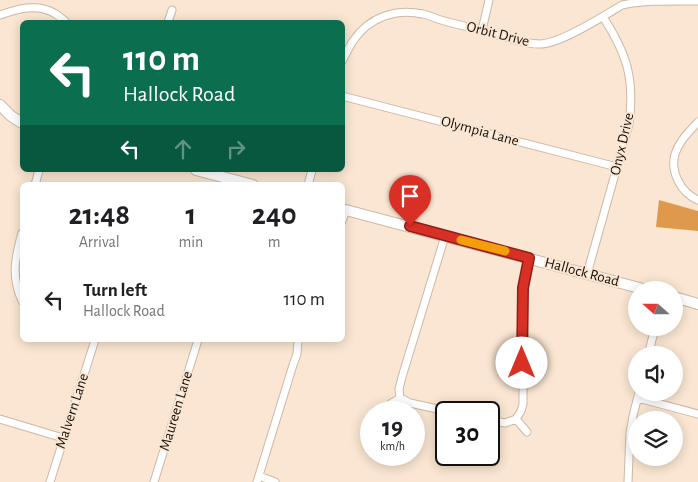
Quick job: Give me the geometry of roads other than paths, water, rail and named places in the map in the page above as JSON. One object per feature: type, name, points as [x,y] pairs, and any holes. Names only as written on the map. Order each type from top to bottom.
[{"type":"street","points":[[482,30],[489,0]]},
{"type":"street","name":"Orbit Drive","points":[[345,56],[362,31],[376,19],[396,12],[420,13],[528,43],[542,44],[566,36],[622,5],[633,2],[698,1]]},
{"type":"street","points":[[0,15],[28,7],[42,8],[56,13],[64,20]]},
{"type":"street","points":[[169,20],[172,10]]},
{"type":"street","name":"Onyx Drive","points":[[587,274],[630,124],[631,90],[627,64],[613,32],[603,17]]},
{"type":"street","name":"Olympia Lane","points":[[345,97],[617,167]]},
{"type":"street","points":[[0,105],[20,122]]},
{"type":"street","points":[[698,122],[678,147],[674,156],[674,170],[679,184],[686,192],[698,200]]},
{"type":"street","points":[[204,172],[242,182]]},
{"type":"street","name":"Hallock Road","points":[[345,209],[628,285]]},
{"type":"street","points":[[400,398],[399,389],[402,377],[445,236]]},
{"type":"street","points":[[20,242],[15,273],[20,296]]},
{"type":"street","points":[[500,422],[505,423],[516,419],[523,404],[523,288],[529,258]]},
{"type":"street","points":[[683,300],[698,304]]},
{"type":"street","name":"Malvern Lane","points":[[50,482],[92,342]]},
{"type":"street","name":"Maureen Lane","points":[[154,482],[197,342]]},
{"type":"street","points":[[275,482],[258,479],[295,359],[298,342]]},
{"type":"street","points":[[395,401],[400,398]]},
{"type":"street","points":[[400,398],[410,403],[435,408]]},
{"type":"street","points":[[628,482],[630,433],[637,401]]},
{"type":"street","points":[[658,401],[698,414]]},
{"type":"street","points":[[0,418],[63,438]]},
{"type":"street","points":[[516,419],[527,432]]}]
